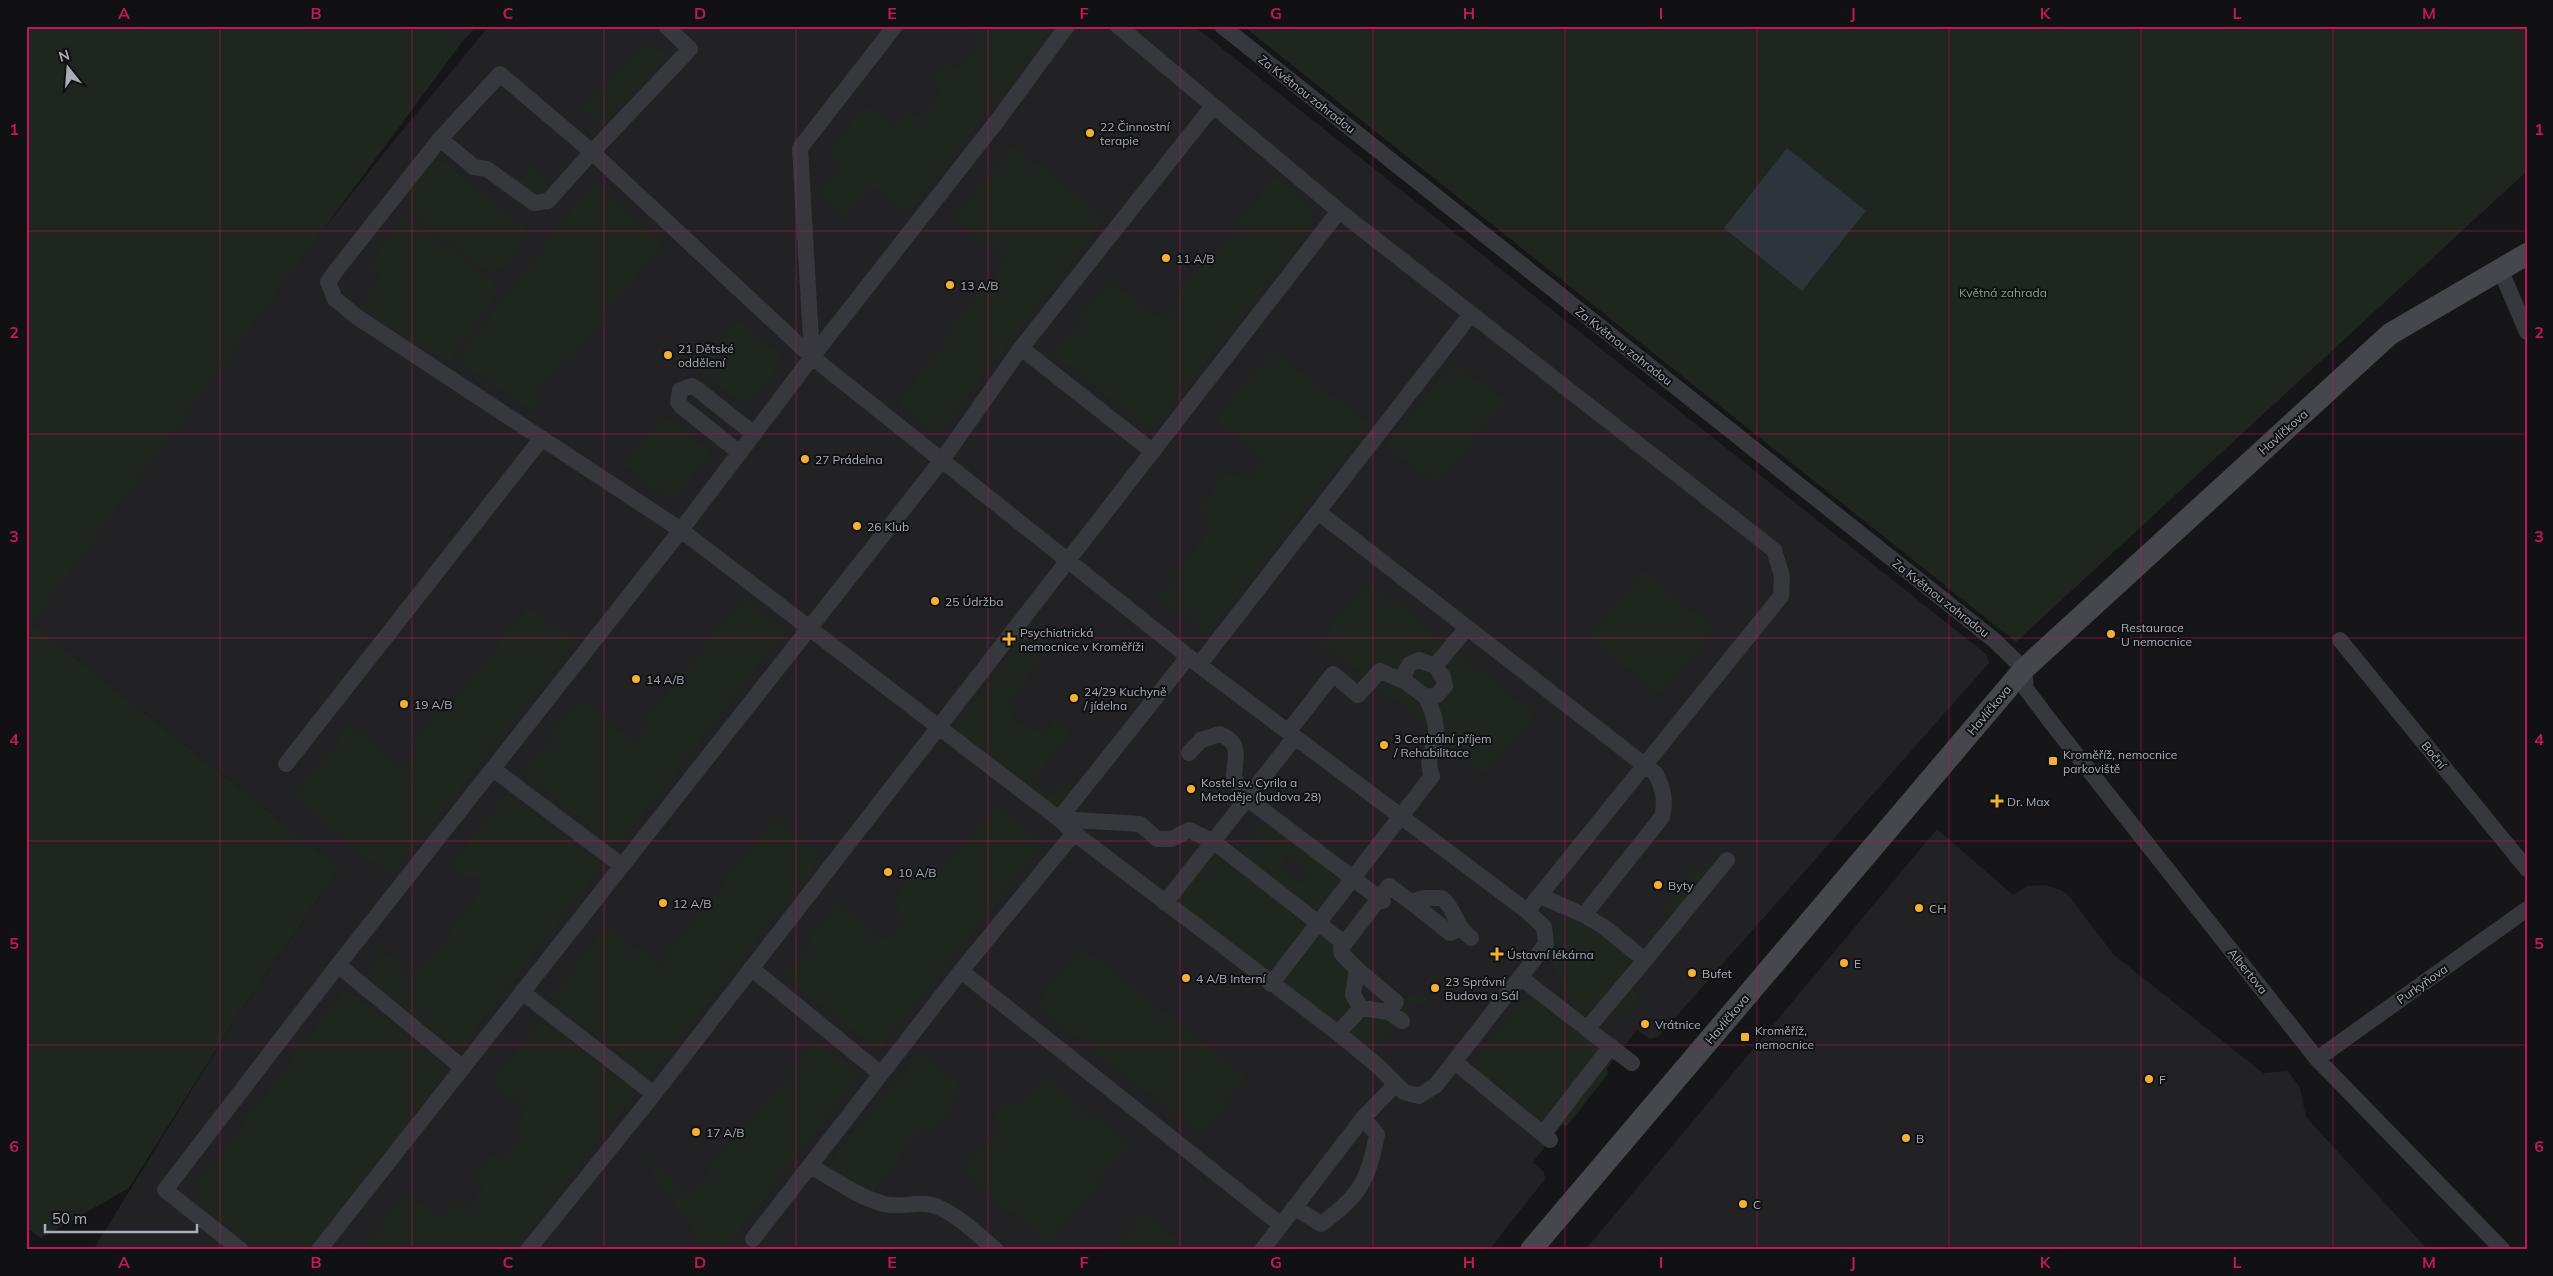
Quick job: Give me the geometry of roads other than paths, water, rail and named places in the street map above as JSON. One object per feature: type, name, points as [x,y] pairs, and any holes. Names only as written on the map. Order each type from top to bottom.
[{"type":"street","points":[[440,139],[474,167],[487,169],[534,203],[548,201],[690,49],[666,26]]},
{"type":"street","points":[[241,1250],[165,1190],[338,965],[681,530],[812,357],[997,121],[1067,26]]},
{"type":"street","points":[[1118,26],[1339,211],[1774,550],[1782,576],[1781,596],[1527,911]]},
{"type":"street","name":"Za Květnou zahradou","points":[[1222,26],[1994,640],[2024,669]]},
{"type":"street","points":[[812,357],[800,148],[888,30]]},
{"type":"street","points":[[500,74],[592,152],[812,357],[1193,661],[1527,911],[1544,927],[1546,944],[1456,1062],[1436,1085],[1419,1096],[1404,1092],[1338,1033],[1165,903],[1074,833],[1059,819],[937,728],[681,530],[357,317],[335,299],[328,282],[440,139],[500,74]]},
{"type":"street","points":[[319,1250],[808,627],[942,460],[1021,348],[1213,106]]},
{"type":"street","points":[[528,1250],[654,1094],[1339,211]]},
{"type":"street","name":"Havlíčkova","points":[[1531,1250],[2024,669],[2390,334],[2527,254]]},
{"type":"street","points":[[2500,269],[2527,332]]},
{"type":"street","points":[[1059,819],[1318,512],[1471,314]]},
{"type":"street","points":[[1021,348],[1152,451]]},
{"type":"street","points":[[740,453],[682,407],[678,402],[680,390],[692,386],[754,434]]},
{"type":"street","points":[[286,764],[542,438]]},
{"type":"street","points":[[1318,512],[1656,774],[1663,789],[1665,804],[1662,817],[1584,915]]},
{"type":"street","points":[[1436,666],[1467,628]]},
{"type":"street","name":"Boční","points":[[2340,640],[2527,869]]},
{"type":"street","points":[[1406,682],[1404,674],[1410,664],[1419,660],[1436,666],[1443,677],[1445,686],[1437,695],[1426,697]]},
{"type":"street","name":"Albertova","points":[[2024,669],[2026,689],[2034,700],[2317,1058],[2503,1250]]},
{"type":"street","points":[[1165,903],[1248,798],[1333,674],[1358,695],[1380,671],[1406,682],[1426,697],[1434,715],[1436,732],[1427,763],[1432,776],[1271,984]]},
{"type":"street","points":[[1189,753],[1201,740],[1220,734],[1229,738],[1234,746],[1238,760],[1236,779],[1248,798],[1381,899]]},
{"type":"street","points":[[493,770],[621,866]]},
{"type":"street","points":[[1059,819],[1140,824],[1157,839],[1172,839],[1189,830],[1214,842],[1344,942]]},
{"type":"street","points":[[753,1240],[961,971],[1074,833]]},
{"type":"street","points":[[1588,1029],[1727,860]]},
{"type":"street","points":[[1356,969],[1353,995],[1361,1008],[1395,1016],[1396,1002],[1356,969],[1342,954],[1344,942],[1381,899],[1389,886],[1450,933],[1465,934],[1449,904],[1442,898],[1423,898],[1411,902]]},
{"type":"street","points":[[1540,896],[1584,915],[1604,927],[1646,960]]},
{"type":"street","name":"Purkyňova","points":[[2317,1058],[2527,909]]},
{"type":"street","points":[[338,965],[463,1068]]},
{"type":"street","points":[[751,968],[881,1074]]},
{"type":"street","points":[[961,971],[1281,1225]]},
{"type":"street","points":[[1520,977],[1632,1063]]},
{"type":"street","points":[[522,992],[654,1094]]},
{"type":"street","points":[[1338,1033],[1361,1008]]},
{"type":"street","points":[[1456,1062],[1546,1137],[1611,1046]]},
{"type":"street","points":[[1262,1250],[1363,1118],[1396,1084]]},
{"type":"street","points":[[1294,1207],[1321,1224],[1345,1207],[1363,1184],[1372,1161],[1377,1134],[1363,1118]]},
{"type":"street","points":[[810,1166],[873,1200],[907,1206],[926,1203],[936,1206],[947,1211],[996,1250]]},
{"type":"place","name":"22 Činnostní terapie","points":[[1090,133]]},
{"type":"place","name":"11 A/B","points":[[1166,258]]},
{"type":"place","name":"13 A/B","points":[[950,285]]},
{"type":"place","name":"21 Dětské oddělení","points":[[668,355]]},
{"type":"place","name":"27 Prádelna","points":[[805,459]]},
{"type":"place","name":"26 Klub","points":[[857,526]]},
{"type":"place","name":"25 Údržba","points":[[935,601]]},
{"type":"place","name":"Restaurace U nemocnice","points":[[2111,634]]},
{"type":"place","name":"Psychiatrická nemocnice v Kroměříži","points":[[1009,639]]},
{"type":"place","name":"14 A/B","points":[[636,679]]},
{"type":"place","name":"24/29 Kuchyně / jídelna","points":[[1074,698]]},
{"type":"place","name":"19 A/B","points":[[404,704]]},
{"type":"place","name":"3 Centrální příjem / Rehabilitace","points":[[1384,745]]},
{"type":"place","name":"Kroměříž, nemocnice parkoviště","points":[[2053,761]]},
{"type":"place","name":"Kostel sv. Cyrila a Metoděje (budova 28)","points":[[1191,789]]},
{"type":"place","name":"Dr. Max","points":[[1997,801]]},
{"type":"place","name":"10 A/B","points":[[888,872]]},
{"type":"place","name":"Byty","points":[[1658,885]]},
{"type":"place","name":"12 A/B","points":[[663,903]]},
{"type":"place","name":"CH","points":[[1919,908]]},
{"type":"place","name":"Ústavní lékárna","points":[[1497,954]]},
{"type":"place","name":"E","points":[[1844,963]]},
{"type":"place","name":"Bufet","points":[[1692,973]]},
{"type":"place","name":"4 A/B Interní","points":[[1186,978]]},
{"type":"place","name":"23 Správní Budova a Sál","points":[[1435,988]]},
{"type":"place","name":"Vrátnice","points":[[1645,1024]]},
{"type":"place","name":"Kroměříž, nemocnice","points":[[1745,1037]]},
{"type":"place","name":"F","points":[[2149,1079]]},
{"type":"place","name":"17 A/B","points":[[696,1132]]},
{"type":"place","name":"B","points":[[1906,1138]]},
{"type":"place","name":"C","points":[[1743,1204]]},
{"type":"park label","name":"Květná zahrada","points":[[2003,292]]}]
